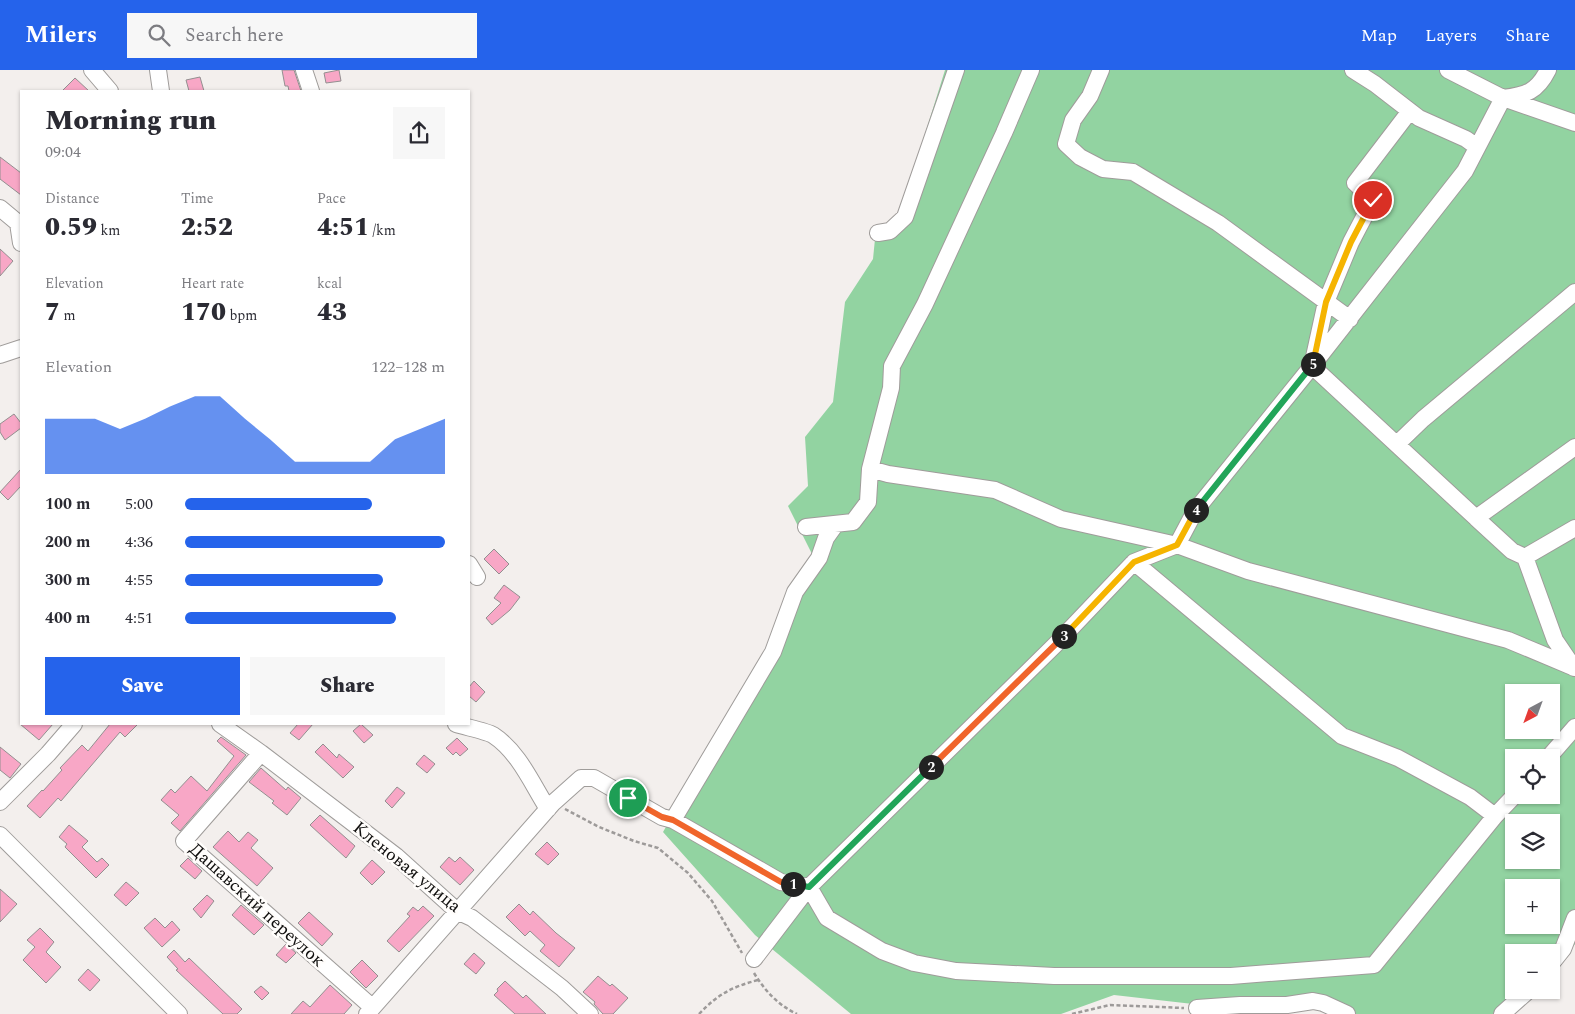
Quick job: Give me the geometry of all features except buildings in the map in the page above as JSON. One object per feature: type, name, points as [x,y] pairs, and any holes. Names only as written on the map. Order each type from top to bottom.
[{"type":"street","points":[[92,70],[109,90]]},
{"type":"street","points":[[158,70],[161,90]]},
{"type":"street","points":[[304,70],[311,90]]},
{"type":"street","points":[[878,233],[890,231],[905,217],[956,70]]},
{"type":"street","points":[[806,527],[853,522],[868,502],[870,469],[891,388],[892,366],[925,304],[1031,70]]},
{"type":"street","points":[[1101,70],[1090,96],[1073,120],[1066,144],[1080,157],[1103,169],[1133,172],[1218,223],[1350,319]]},
{"type":"street","points":[[1353,70],[1419,118],[1466,139],[1478,147]]},
{"type":"street","points":[[1448,70],[1503,98],[1575,123]]},
{"type":"street","points":[[1503,98],[1525,95],[1543,81],[1548,70]]},
{"type":"street","points":[[751,962],[809,887],[1056,644],[1134,562],[1177,545],[1195,510],[1350,319],[1465,171],[1503,98]]},
{"type":"street","points":[[1312,366],[1326,302],[1351,242],[1373,200],[1355,182],[1410,111]]},
{"type":"street","points":[[0,208],[18,223],[20,236]]},
{"type":"street","points":[[1397,444],[1422,419],[1575,292]]},
{"type":"street","points":[[0,355],[20,348]]},
{"type":"street","points":[[1312,366],[1512,551],[1525,557],[1556,640],[1574,668]]},
{"type":"street","points":[[1476,518],[1575,447]]},
{"type":"street","points":[[870,469],[888,474],[995,490],[1061,519],[1177,545],[1248,571],[1508,640],[1574,668]]},
{"type":"street","points":[[667,819],[772,652],[796,592],[819,558],[826,538],[836,524]]},
{"type":"street","points":[[1525,557],[1575,528]]},
{"type":"street","points":[[1134,562],[1342,736],[1398,758],[1470,797],[1495,816]]},
{"type":"street","points":[[0,802],[48,754],[73,725]]},
{"type":"street","name":"Кленовая улица","points":[[221,725],[261,752],[396,856],[457,911],[472,918],[562,988],[590,1014]]},
{"type":"street","points":[[460,725],[491,734],[506,746],[550,806]]},
{"type":"street","points":[[1556,749],[1575,727]]},
{"type":"street","name":"Дашавский переулок","points":[[261,752],[184,841],[370,1011]]},
{"type":"street","points":[[370,1011],[550,806],[581,778],[594,778],[781,882],[809,887],[827,918],[882,951],[914,963],[956,971],[1054,976],[1231,976],[1374,965],[1506,804]]},
{"type":"street","points":[[0,835],[179,1014]]},
{"type":"street","points":[[1560,953],[1575,918]]},
{"type":"street","points":[[1502,1014],[1517,999]]},
{"type":"street","points":[[1197,1008],[1240,1005],[1287,1005],[1313,1001],[1323,1003],[1347,1014]]},
{"type":"path","points":[[550,806],[634,841],[658,848],[688,873],[712,901],[751,962],[762,986],[783,1007],[797,1014]]},
{"type":"path","points":[[699,1014],[708,1004],[732,987],[758,980]]},
{"type":"path","points":[[1072,1014],[1110,1005],[1197,1008]]},
{"type":"green space","points":[[945,70],[1575,70],[1575,944],[1560,963],[1560,944],[1505,944],[1505,999],[1529,999],[1512,1014],[1339,1014],[1324,1009],[1193,1004],[1114,995],[1061,1014],[851,1014],[755,935],[663,832],[770,647],[814,558],[788,506],[808,486],[805,437],[833,402],[845,302],[873,259],[876,229],[886,226],[901,211]]},
{"type":"route","points":[[628,798],[662,817],[673,820],[781,882],[809,887],[1056,644],[1134,562],[1177,545],[1195,510],[1312,366],[1326,302],[1351,242],[1373,200]]}]
